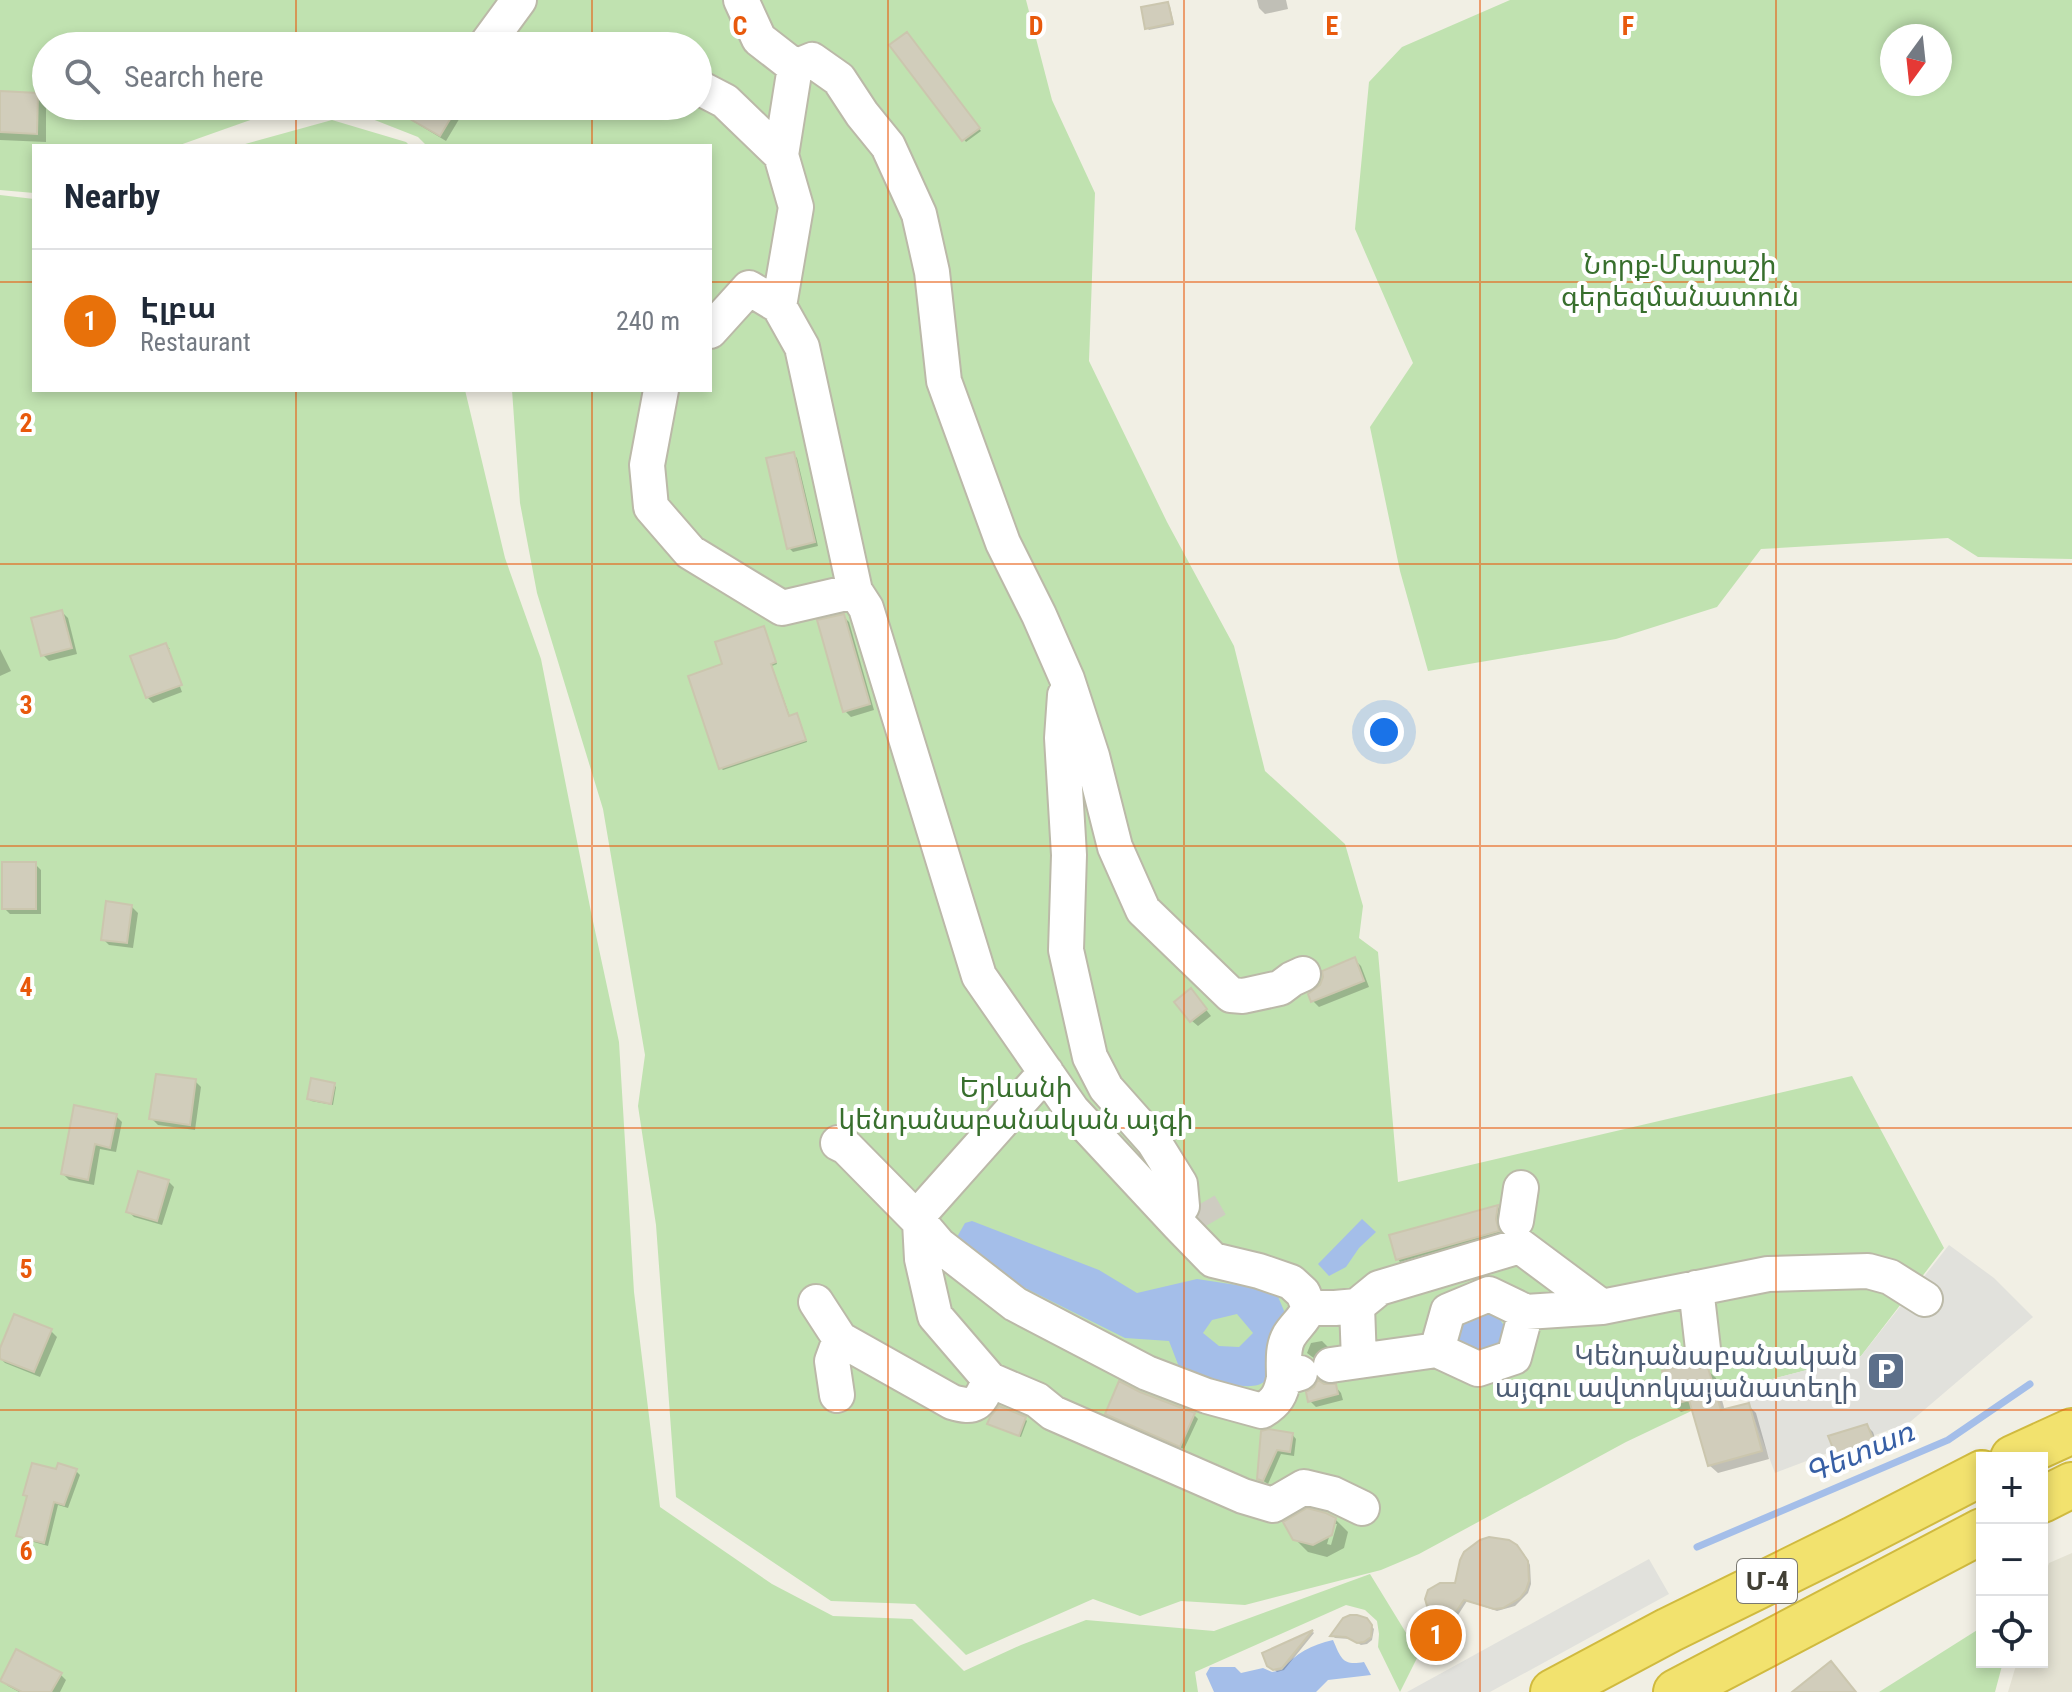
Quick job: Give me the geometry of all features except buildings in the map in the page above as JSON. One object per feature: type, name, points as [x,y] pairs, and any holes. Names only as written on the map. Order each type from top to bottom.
[{"type":"highway","points":[[2026,1452],[2072,1431]]},
{"type":"highway","name":"Մ-4","points":[[1553,1692],[1669,1630],[1976,1476]]},
{"type":"highway","points":[[2048,1497],[2072,1485]]},
{"type":"highway","name":"Մ-4","points":[[1676,1692],[1976,1534]]},
{"type":"street","points":[[496,32],[519,0]]},
{"type":"street","points":[[741,0],[759,39],[795,67]]},
{"type":"street","points":[[795,67],[812,60],[839,79],[888,146],[919,214],[932,272],[944,381],[1003,543],[1067,679],[1092,756],[1115,847],[1143,910],[1231,995],[1243,996],[1280,988],[1303,974]]},
{"type":"street","points":[[779,306],[796,207],[781,155],[795,67]]},
{"type":"street","points":[[712,94],[725,101],[781,155]]},
{"type":"street","points":[[712,329],[749,288],[779,306],[802,347],[855,591],[866,608],[979,976],[1072,1110],[1213,1260],[1291,1282],[1303,1293],[1309,1308],[1304,1320],[1288,1337],[1285,1352],[1318,1369]]},
{"type":"street","points":[[661,392],[647,465],[651,507],[690,552],[782,608],[855,591]]},
{"type":"street","points":[[1067,679],[1062,738],[1069,855],[1066,950],[1090,1057],[1106,1088],[1154,1142],[1187,1198],[1072,1110]]},
{"type":"street","points":[[1046,1072],[918,1220],[922,1259],[935,1316],[990,1380],[1037,1400],[1053,1413],[1243,1496],[1273,1505],[1304,1487],[1333,1494],[1362,1508]]},
{"type":"street","points":[[838,1143],[846,1147],[939,1245],[1015,1304],[1147,1373],[1207,1396],[1262,1411],[1318,1369],[1437,1350],[1478,1369],[1514,1357],[1526,1312]]},
{"type":"street","points":[[1515,1229],[1521,1188]]},
{"type":"street","points":[[1318,1369],[1351,1307],[1379,1288],[1515,1229]]},
{"type":"street","points":[[1515,1229],[1602,1307]]},
{"type":"street","points":[[1448,1256],[1468,1303]]},
{"type":"street","points":[[1437,1350],[1448,1311],[1489,1294],[1526,1312],[1602,1307],[1768,1274],[1868,1271],[1890,1277],[1925,1299]]},
{"type":"street","points":[[1696,1288],[1703,1349]]},
{"type":"street","points":[[816,1302],[840,1339],[952,1402],[968,1407],[977,1403],[990,1380]]},
{"type":"street","points":[[1309,1308],[1351,1307]]},
{"type":"street","points":[[837,1395],[832,1361],[840,1339]]},
{"type":"shaded area","name":"Կենդանաբանական այգու ավտոկայանատեղի","points":[[1949,1245],[1994,1278],[2033,1317],[1910,1422],[1775,1473],[1742,1387],[1861,1356]]},
{"type":"shaded area","points":[[2072,1553],[2072,1692],[2008,1692],[2015,1668],[2048,1668],[2049,1563]]},
{"type":"shaded area","points":[[1649,1559],[1669,1594],[1490,1692],[1407,1692]]},
{"type":"green space","name":"Երևանի կենդանաբանական այգի","points":[[0,0],[1026,0],[1052,100],[1095,193],[1089,361],[1167,522],[1234,646],[1265,771],[1345,844],[1363,906],[1359,938],[1378,952],[1398,1182],[1852,1076],[1944,1248],[1861,1356],[1742,1387],[1626,1442],[1419,1554],[1381,1570],[1245,1605],[1181,1601],[1140,1616],[1093,1599],[966,1655],[915,1604],[831,1601],[676,1497],[656,1225],[638,1106],[645,1055],[603,809],[537,593],[520,503],[512,392],[712,392],[712,144],[425,144],[418,137],[375,120],[712,120],[712,32],[32,32],[32,120],[250,120],[183,144],[32,144],[32,193],[0,190]]},
{"type":"green space","name":"Նորք-Մարաշի գերեզմանատուն","points":[[1510,0],[2072,0],[2072,559],[1978,557],[1948,538],[1761,549],[1717,607],[1616,639],[1428,671],[1400,571],[1370,427],[1413,363],[1355,229],[1369,82],[1402,47]]},
{"type":"green space","points":[[332,120],[408,144],[245,144]]},
{"type":"green space","points":[[0,195],[32,199],[32,392],[465,392],[505,558],[541,659],[619,1042],[634,1292],[660,1507],[772,1584],[833,1616],[912,1619],[964,1671],[1086,1620],[1214,1631],[1370,1574],[1419,1654],[1400,1692],[1378,1647],[1377,1621],[1365,1610],[1346,1605],[1195,1672],[1198,1692],[0,1692]]},
{"type":"green space","points":[[1976,1631],[1976,1668],[2001,1668],[1995,1692],[1879,1692]]},
{"type":"water","points":[[1362,1219],[1376,1232],[1359,1248],[1346,1267],[1329,1276],[1318,1264]]},
{"type":"water","points":[[972,1221],[1099,1270],[1137,1293],[1197,1279],[1263,1289],[1273,1285],[1288,1320],[1268,1376],[1258,1385],[1236,1385],[1179,1367],[1169,1341],[1125,1338],[1021,1286],[957,1237],[965,1223]],"holes":[[[1237,1314],[1253,1333],[1239,1347],[1219,1346],[1203,1333],[1212,1320]]]},
{"type":"water","points":[[1488,1312],[1504,1326],[1494,1355],[1461,1347],[1459,1332],[1465,1318]]},
{"type":"water","points":[[1333,1640],[1343,1659],[1351,1663],[1364,1662],[1371,1675],[1328,1680],[1316,1692],[1214,1692],[1206,1674],[1210,1667],[1235,1667],[1241,1673],[1263,1668],[1272,1672],[1282,1670],[1304,1650]]},
{"type":"waterway","name":"Գետառ","points":[[1697,1547],[1948,1440],[2030,1384]]},
{"type":"tunnel","points":[[1200,1204],[1211,1223]]},
{"type":"place","name":"Կենդանաբանական այգու ավտոկայանատեղի","points":[[1886,1371]]},
{"type":"place","name":"Էլբա","points":[[1436,1635]]}]
